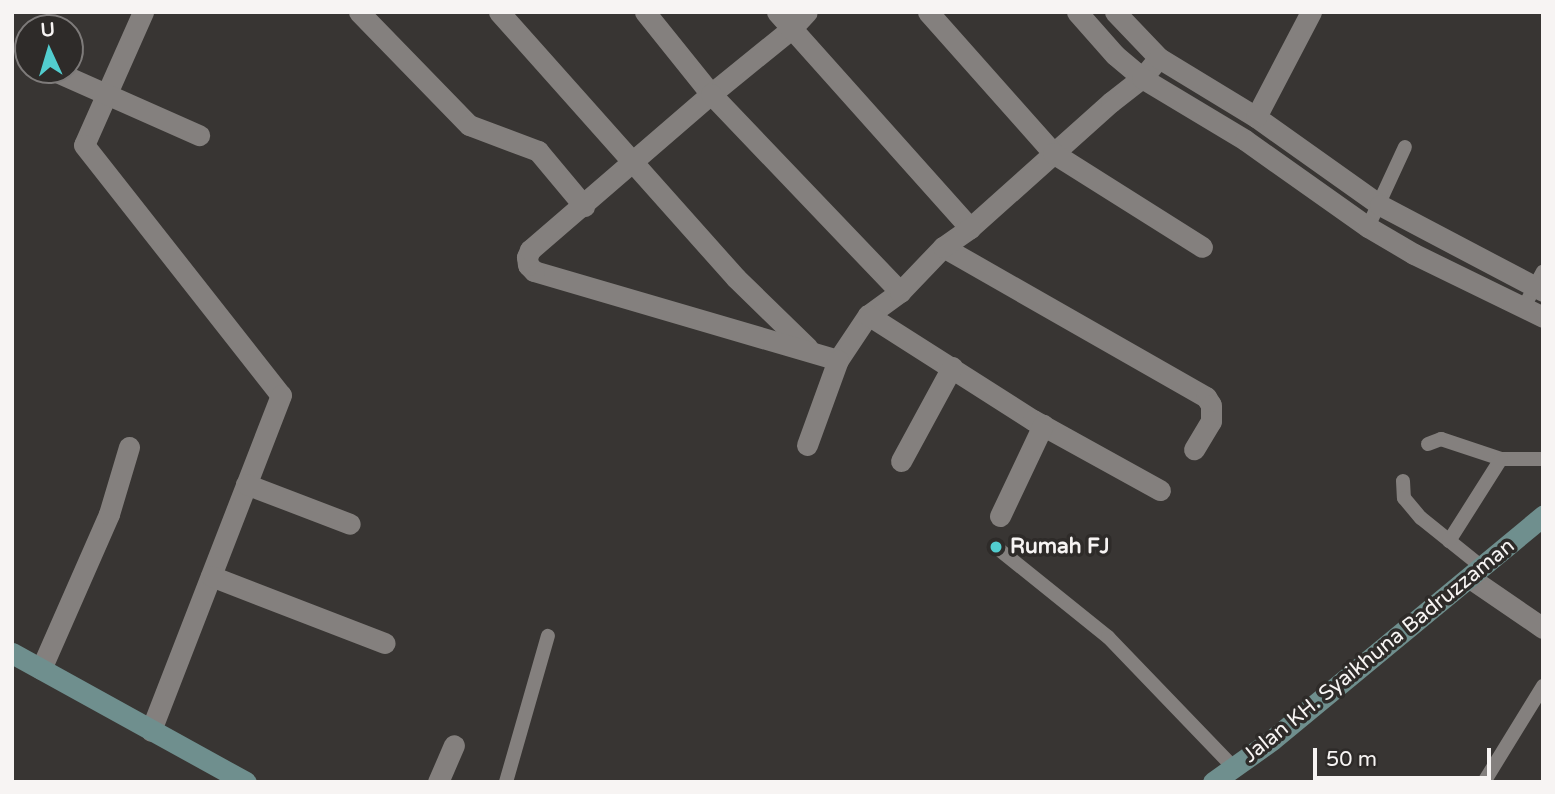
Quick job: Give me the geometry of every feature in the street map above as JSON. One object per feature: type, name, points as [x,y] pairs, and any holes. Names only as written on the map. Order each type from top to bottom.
[{"type":"main road","name":"Jalan KH. Syaikhuna Badruzzaman","points":[[1213,782],[1234,768],[1543,516]]},
{"type":"main road","points":[[12,653],[246,782]]},
{"type":"street","points":[[143,12],[84,145],[281,395],[151,731]]},
{"type":"street","points":[[359,12],[469,125],[538,151],[584,206]]},
{"type":"street","points":[[499,12],[631,164],[736,278],[812,352]]},
{"type":"street","points":[[645,12],[711,94],[900,292]]},
{"type":"street","points":[[777,12],[970,228]]},
{"type":"street","points":[[807,12],[791,29],[530,250],[528,265],[534,271],[838,360]]},
{"type":"street","points":[[928,12],[1053,153],[1202,247]]},
{"type":"street","points":[[1077,12],[1115,55],[1142,78],[1245,140],[1368,227],[1413,254],[1533,312]]},
{"type":"street","points":[[1115,12],[1159,58],[1256,117],[1380,205],[1541,283]]},
{"type":"street","points":[[1256,117],[1311,12]]},
{"type":"street","points":[[807,445],[838,360],[868,315],[900,292],[943,247],[970,228],[1142,78],[1159,58]]},
{"type":"street","points":[[83,84],[199,135]]},
{"type":"street","points":[[943,247],[1206,397],[1211,405],[1211,421],[1194,449]]},
{"type":"street","points":[[868,315],[1043,425],[1160,490]]},
{"type":"street","points":[[901,461],[952,368]]},
{"type":"street","points":[[1000,516],[1043,425]]},
{"type":"street","points":[[41,669],[109,514],[129,447]]},
{"type":"street","points":[[246,484],[350,524]]},
{"type":"street","points":[[1476,572],[1543,628]]},
{"type":"street","points":[[211,576],[384,643]]},
{"type":"street","points":[[438,782],[454,745]]},
{"type":"lane","points":[[1368,227],[1405,147]]},
{"type":"lane","points":[[1533,312],[1541,283]]},
{"type":"lane","points":[[1428,444],[1441,439],[1501,459],[1543,459]]},
{"type":"lane","points":[[1449,541],[1501,459]]},
{"type":"lane","points":[[1403,481],[1404,498],[1420,518],[1449,541],[1476,572]]},
{"type":"lane","points":[[996,547],[1108,637],[1234,768]]},
{"type":"lane","points":[[506,782],[548,635]]},
{"type":"lane","points":[[1484,782],[1543,686]]},
{"type":"place","name":"Rumah FJ","points":[[996,547]]}]
